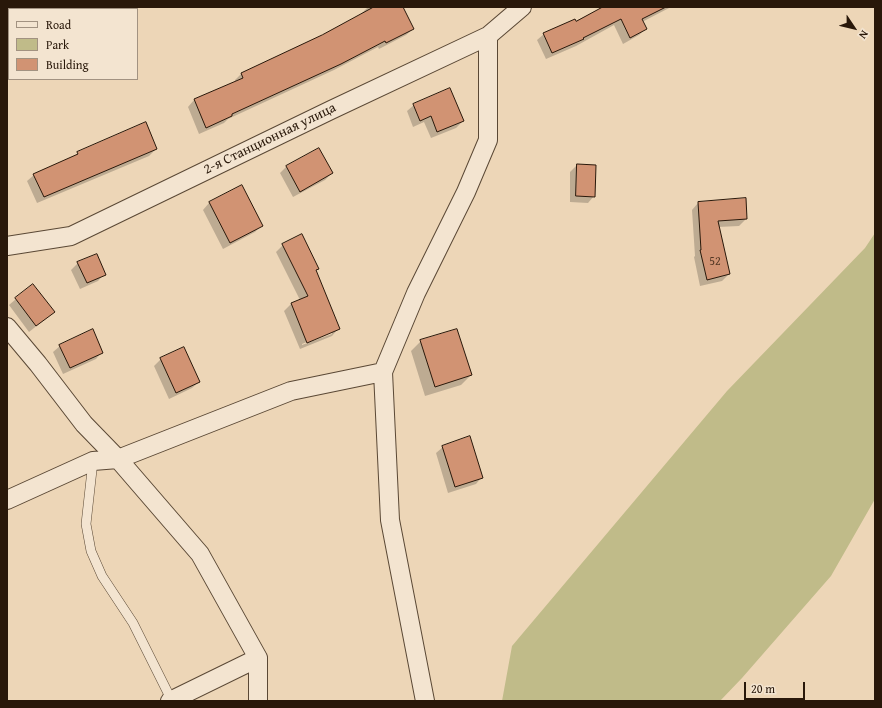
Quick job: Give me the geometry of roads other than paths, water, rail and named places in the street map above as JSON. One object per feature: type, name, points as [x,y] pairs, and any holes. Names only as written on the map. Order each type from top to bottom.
[{"type":"street","name":"2-я Станционная улица","points":[[7,246],[71,236],[488,36],[522,7]]},
{"type":"street","points":[[425,701],[390,520],[383,372],[416,293],[466,192],[488,140],[488,36]]},
{"type":"street","points":[[7,327],[38,364],[84,424],[118,459],[200,554],[258,658],[258,701]]},
{"type":"street","points":[[7,500],[94,461],[118,459],[291,391],[383,372]]},
{"type":"street","points":[[171,701],[258,658]]},
{"type":"lane","points":[[94,461],[86,524],[91,551],[102,576],[133,623],[171,701]]}]
